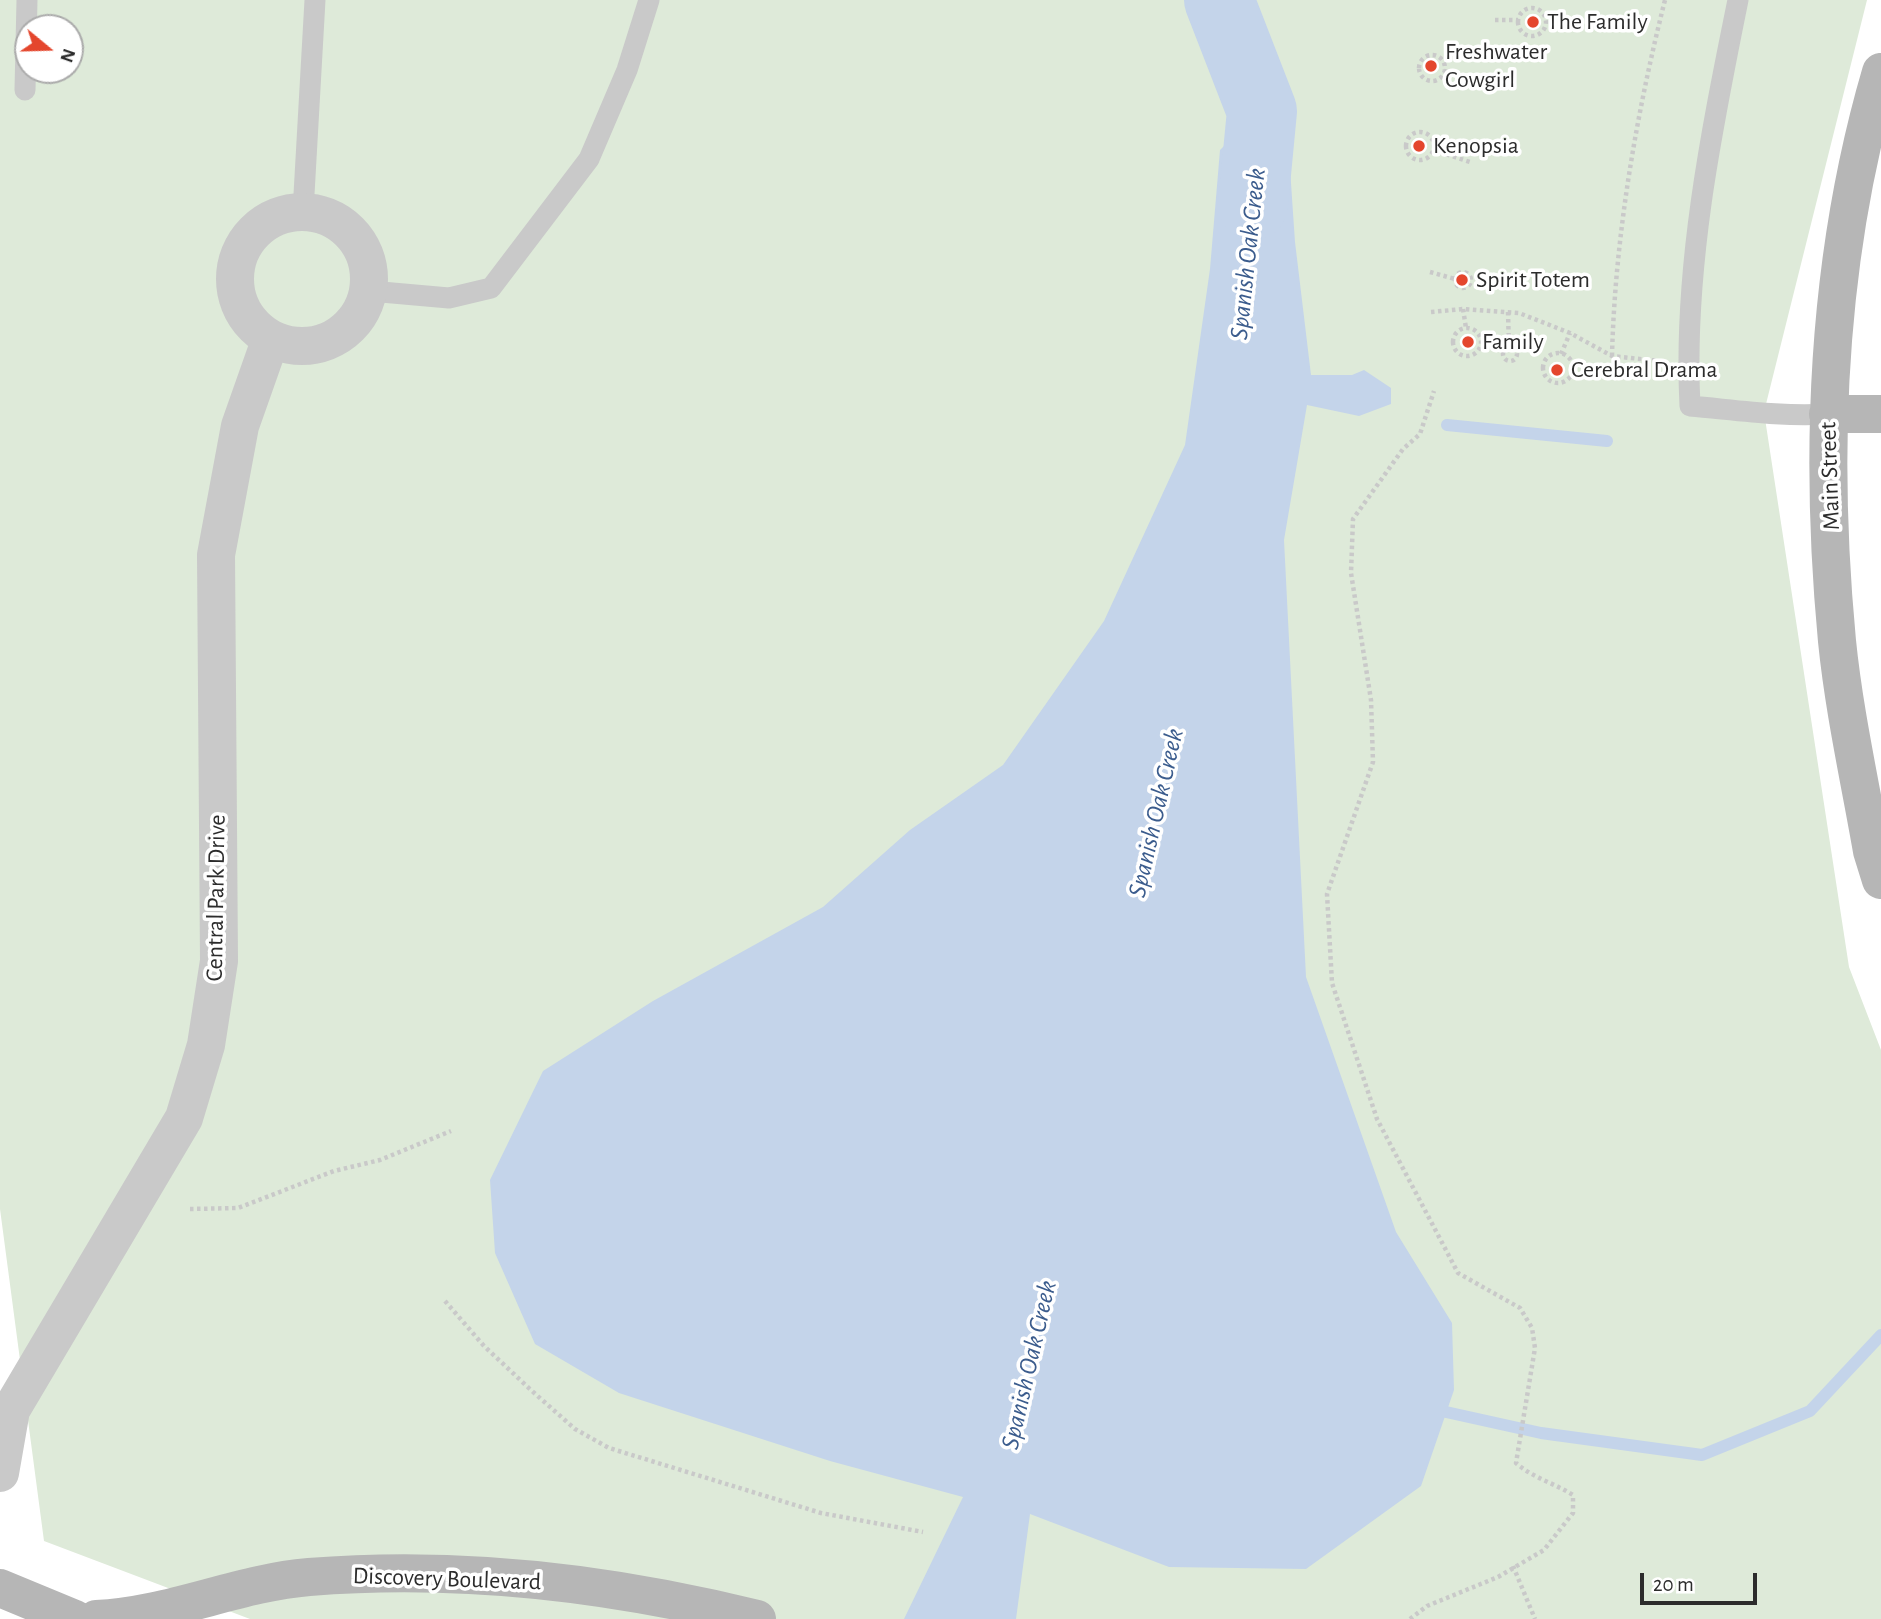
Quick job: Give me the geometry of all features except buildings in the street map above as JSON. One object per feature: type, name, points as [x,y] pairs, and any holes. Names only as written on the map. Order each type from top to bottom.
[{"type":"street","name":"Main Street","points":[[1881,72],[1842,239],[1828,414],[1837,642],[1872,851],[1881,880]]},
{"type":"street","points":[[292,211],[335,217],[364,248],[370,291],[350,329],[312,348],[270,341],[240,311],[233,268],[253,230],[292,211]]},
{"type":"street","name":"Central Park Drive","points":[[0,1473],[6,1415],[184,1118],[206,1045],[219,961],[216,555],[240,426],[270,341]]},
{"type":"street","points":[[1828,414],[1881,414]]},
{"type":"street","name":"Discovery Boulevard","points":[[96,1619],[128,1618],[307,1577],[411,1573],[603,1588],[696,1604],[757,1619]]},
{"type":"street","points":[[0,1588],[75,1619]]},
{"type":"lane","points":[[26,89],[27,0]]},
{"type":"lane","points":[[303,212],[315,0]]},
{"type":"lane","points":[[370,291],[449,298],[491,288],[589,159],[627,69],[649,0]]},
{"type":"lane","points":[[1738,0],[1707,157],[1688,363],[1690,406],[1764,412],[1790,417],[1828,414]]},
{"type":"path","points":[[1612,356],[1616,269],[1631,168],[1665,0]]},
{"type":"path","points":[[1495,20],[1518,20],[1530,8],[1539,9],[1547,24],[1543,33],[1534,37],[1525,35],[1519,29],[1518,20]]},
{"type":"path","points":[[1428,55],[1436,55],[1443,60],[1444,71],[1436,80],[1428,80],[1419,68],[1428,55]]},
{"type":"path","points":[[1444,71],[1492,86]]},
{"type":"path","points":[[1416,132],[1425,132],[1432,137],[1433,150],[1425,160],[1416,160],[1408,154],[1405,146],[1408,137],[1416,132]]},
{"type":"path","points":[[1433,150],[1470,162]]},
{"type":"path","points":[[1430,272],[1455,278]]},
{"type":"path","points":[[1431,312],[1464,309],[1519,313],[1570,333],[1612,356],[1688,363]]},
{"type":"path","points":[[1464,309],[1466,328]]},
{"type":"path","points":[[1508,312],[1509,348]]},
{"type":"path","points":[[1466,328],[1480,336],[1481,346],[1476,353],[1468,356],[1460,355],[1454,348],[1454,339],[1458,332],[1466,328]]},
{"type":"path","points":[[1561,354],[1570,333]]},
{"type":"path","points":[[1561,354],[1573,364],[1572,373],[1566,381],[1557,384],[1549,380],[1543,372],[1544,363],[1550,356],[1561,354]]},
{"type":"path","points":[[1409,1619],[1427,1606],[1498,1577],[1544,1550],[1573,1513],[1573,1495],[1527,1473],[1516,1463],[1535,1348],[1532,1328],[1520,1308],[1458,1273],[1377,1119],[1332,983],[1327,894],[1373,762],[1371,700],[1351,573],[1353,519],[1403,450],[1420,434],[1434,391]]},
{"type":"path","points":[[190,1209],[238,1208],[334,1171],[380,1160],[451,1131]]},
{"type":"path","points":[[445,1301],[484,1346],[532,1391],[575,1429],[609,1448],[821,1513],[923,1532]]},
{"type":"path","points":[[1513,1566],[1535,1619]]},
{"type":"green space","points":[[0,0],[1867,0],[1764,412],[1849,967],[1881,1050],[1881,1619],[250,1619],[44,1541],[0,1209]]},
{"type":"water","points":[[1262,111],[1288,139],[1295,242],[1311,375],[1352,375],[1364,370],[1391,388],[1391,404],[1359,416],[1307,405],[1284,540],[1306,977],[1396,1232],[1452,1323],[1454,1390],[1421,1486],[1306,1569],[1169,1567],[1030,1514],[1016,1619],[904,1619],[963,1497],[830,1461],[619,1393],[535,1344],[495,1253],[490,1180],[543,1071],[653,1001],[823,907],[910,830],[1003,765],[1104,621],[1185,445],[1210,269],[1220,150],[1233,137],[1249,131]]},
{"type":"waterway","name":"Spanish Oak Creek","points":[[1219,0],[1262,111],[1253,205]]},
{"type":"waterway","points":[[1447,425],[1607,441]]},
{"type":"waterway","points":[[1446,1412],[1541,1433],[1702,1455],[1810,1411],[1881,1335]]},
{"type":"place","name":"The Family","points":[[1533,22]]},
{"type":"place","name":"Freshwater Cowgirl","points":[[1431,66]]},
{"type":"place","name":"Kenopsia","points":[[1419,146]]},
{"type":"place","name":"Spirit Totem","points":[[1462,280]]},
{"type":"place","name":"Family","points":[[1468,342]]},
{"type":"place","name":"Cerebral Drama","points":[[1557,370]]}]
